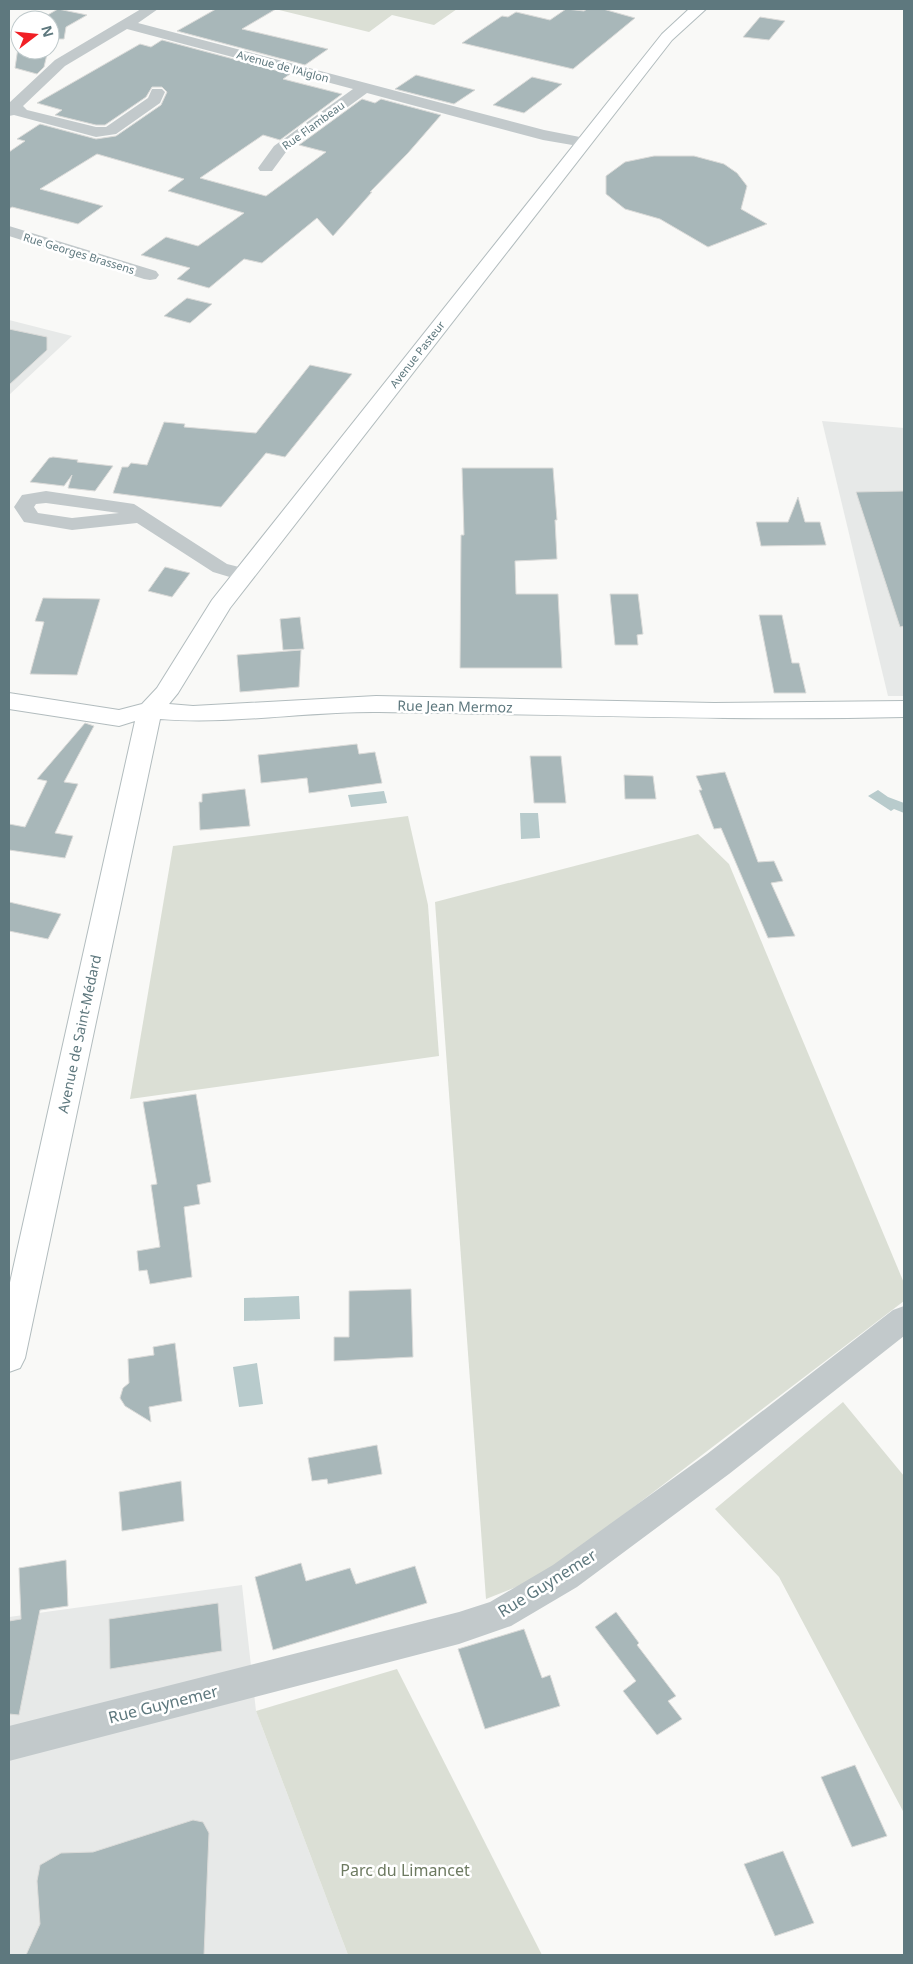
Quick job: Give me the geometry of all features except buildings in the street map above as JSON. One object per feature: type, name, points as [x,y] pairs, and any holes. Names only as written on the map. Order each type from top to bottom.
[{"type":"main road","name":"Avenue Pasteur","points":[[150,710],[166,693],[220,605],[243,575],[667,37],[698,9]]},
{"type":"main road","name":"Rue Jean Mermoz","points":[[9,701],[119,718],[150,710],[193,714],[376,704],[714,711],[904,709]]},
{"type":"main road","name":"Avenue de Saint-Médard","points":[[9,1358],[150,710]]},
{"type":"street","points":[[151,9],[60,63],[10,108],[22,113],[96,132],[110,131],[156,100],[157,92]]},
{"type":"street","name":"Avenue de l'Aiglon","points":[[124,24],[543,135],[584,142]]},
{"type":"street","name":"Rue Flambeau","points":[[266,168],[280,149],[366,87]]},
{"type":"street","name":"Rue Georges Brassens","points":[[9,231],[150,275]]},
{"type":"street","points":[[140,517],[220,568],[243,575]]},
{"type":"street","name":"Rue Guynemer","points":[[9,1744],[459,1628],[499,1615],[565,1576],[718,1464],[904,1319]]},
{"type":"shaded area","points":[[9,320],[72,336],[9,395]]},
{"type":"shaded area","points":[[822,421],[904,428],[904,696],[888,696]]},
{"type":"shaded area","points":[[878,790],[888,797],[904,803],[904,813],[894,809],[891,811],[868,796]]},
{"type":"shaded area","points":[[384,791],[387,803],[351,807],[348,795]]},
{"type":"shaded area","points":[[520,813],[538,813],[540,838],[521,839]]},
{"type":"shaded area","points":[[299,1296],[300,1319],[244,1321],[244,1298]]},
{"type":"shaded area","points":[[257,1363],[263,1404],[239,1407],[233,1367]]},
{"type":"shaded area","points":[[242,1585],[256,1711],[348,1955],[9,1955],[9,1617]]},
{"type":"green space","points":[[275,9],[457,9],[434,25],[392,15],[369,32]]},
{"type":"green space","points":[[408,816],[428,905],[439,1056],[130,1099],[173,846]]},
{"type":"green space","points":[[698,834],[729,864],[904,1283],[904,1301],[542,1577],[486,1599],[435,902]]},
{"type":"green space","points":[[843,1402],[904,1476],[904,1813],[779,1577],[715,1509]]},
{"type":"green space","name":"Parc du Limancet","points":[[397,1669],[542,1955],[348,1955],[256,1711]]}]
